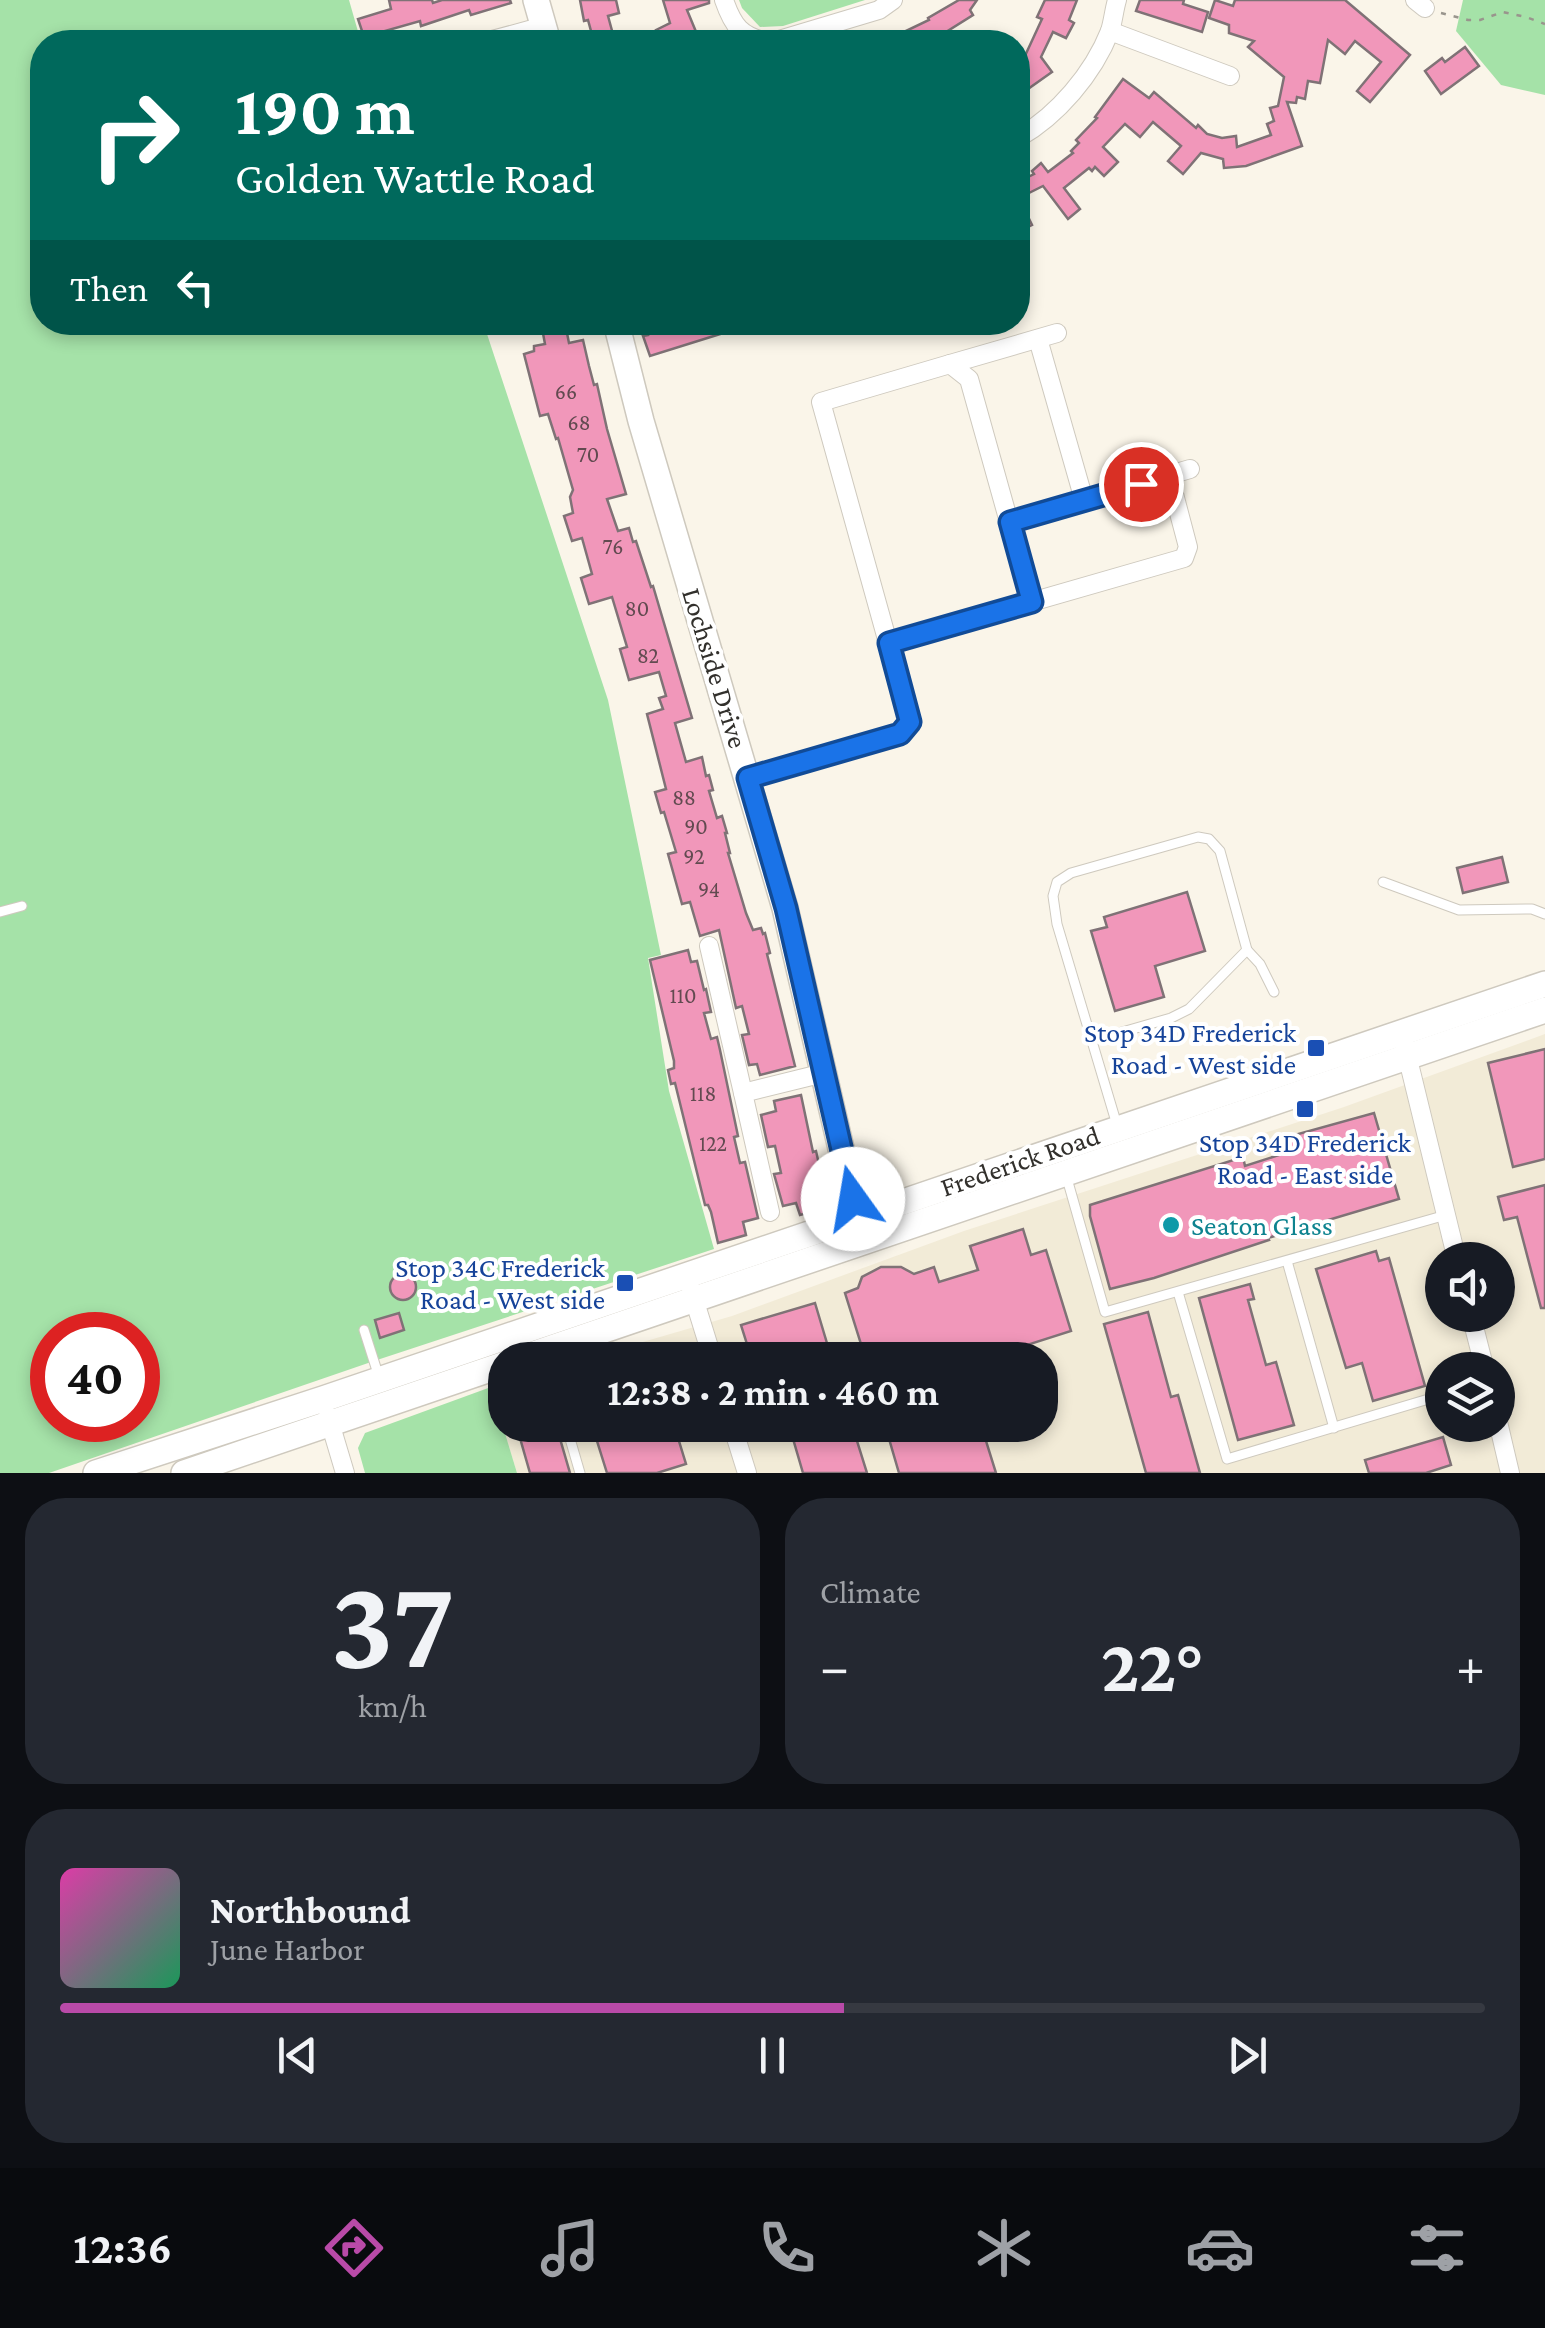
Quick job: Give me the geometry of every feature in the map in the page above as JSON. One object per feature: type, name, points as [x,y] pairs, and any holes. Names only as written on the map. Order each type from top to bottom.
[{"type":"main road","points":[[536,0],[545,30]]},
{"type":"main road","name":"Lochside Drive","points":[[619,335],[641,421],[786,908],[860,1228]]},
{"type":"main road","name":"Frederick Road","points":[[860,1228],[1066,1172],[1404,1044],[1545,984]]},
{"type":"main road","name":"Frederick Road","points":[[184,1473],[326,1411],[380,1380],[690,1287],[860,1228],[1118,1128],[1404,1044],[1545,1010]]},
{"type":"main road","name":"Frederick Road","points":[[572,1342],[690,1287]]},
{"type":"main road","name":"Frederick Road","points":[[96,1473],[488,1368]]},
{"type":"street","points":[[724,0],[740,30]]},
{"type":"street","points":[[811,30],[879,10],[893,0]]},
{"type":"street","points":[[1030,131],[1066,100],[1090,67],[1110,30],[1117,0]]},
{"type":"street","points":[[1110,30],[1230,76]]},
{"type":"street","points":[[748,778],[900,734],[910,722],[821,402],[1058,333]]},
{"type":"street","points":[[1038,339],[1084,500]]},
{"type":"street","points":[[950,364],[968,378],[1032,602]]},
{"type":"street","points":[[1010,522],[1190,470]]},
{"type":"street","points":[[889,643],[1184,558],[1188,548],[1169,475]]},
{"type":"street","points":[[709,946],[770,1212]]},
{"type":"street","points":[[1404,1044],[1453,1242]]},
{"type":"street","points":[[743,1093],[824,1073]]},
{"type":"street","points":[[690,1287],[707,1342]]},
{"type":"street","points":[[326,1411],[344,1473]]},
{"type":"street","points":[[737,1442],[747,1473]]},
{"type":"street","points":[[1503,1442],[1510,1473]]},
{"type":"lane","points":[[1118,1128],[1057,924],[1053,896],[1057,882],[1070,873],[1198,837],[1209,840],[1220,852],[1247,950],[1274,992]]},
{"type":"lane","points":[[1382,882],[1459,910],[1532,909],[1545,914]]},
{"type":"lane","points":[[0,912],[22,906]]},
{"type":"lane","points":[[1091,1041],[1189,1009],[1247,950]]},
{"type":"lane","points":[[1066,1172],[1105,1312],[1446,1216]]},
{"type":"lane","points":[[1287,1260],[1334,1428]]},
{"type":"lane","points":[[1178,1292],[1227,1459],[1425,1400]]},
{"type":"lane","points":[[364,1330],[380,1380]]},
{"type":"lane","points":[[571,1442],[580,1473]]},
{"type":"path","points":[[1420,4],[1468,20],[1503,12],[1545,24]]},
{"type":"shaded area","points":[[1545,1034],[1545,1473],[517,1473],[508,1442],[1058,1442],[1058,1342],[643,1342],[732,1316],[964,1231],[1344,1107]]},
{"type":"green space","points":[[0,0],[349,0],[358,30],[30,30],[30,335],[487,335],[608,700],[661,955],[648,958],[669,1091],[714,1249],[160,1435],[160,1312],[30,1312],[30,1442],[139,1442],[49,1473],[0,1473]]},
{"type":"green space","points":[[739,0],[865,0],[783,26],[760,27]]},
{"type":"green space","points":[[1463,0],[1545,0],[1545,95],[1501,85],[1456,31]]},
{"type":"green space","points":[[488,1388],[488,1442],[508,1442],[517,1473],[365,1473],[358,1448],[365,1433]]},
{"type":"building","points":[[389,0],[511,3],[471,15],[469,10],[421,26],[420,21],[388,30],[362,30],[358,19],[391,9]]},
{"type":"building","points":[[580,0],[616,0],[619,13],[608,16],[612,30],[591,30],[588,20],[584,21]]},
{"type":"building","points":[[663,0],[709,0],[687,10],[695,30],[656,30],[670,23]]},
{"type":"building","points":[[959,0],[977,0],[970,10],[973,15],[949,30],[908,30]]},
{"type":"building","points":[[1045,0],[1077,0],[1069,20],[1074,23],[1066,38],[1053,32],[1041,57],[1052,72],[1030,88],[1030,45],[1042,19],[1037,17]]},
{"type":"building","points":[[1140,0],[1184,0],[1183,4],[1208,12],[1202,32],[1136,11]]},
{"type":"building","points":[[1215,0],[1233,6],[1235,0],[1345,0],[1410,55],[1370,102],[1357,91],[1381,62],[1355,41],[1345,54],[1328,40],[1320,83],[1308,81],[1305,99],[1297,97],[1296,103],[1287,102],[1302,146],[1246,166],[1224,168],[1223,159],[1201,153],[1183,174],[1168,161],[1181,146],[1153,122],[1140,137],[1125,124],[1103,147],[1118,162],[1104,176],[1095,167],[1092,171],[1089,168],[1064,188],[1080,209],[1068,219],[1043,186],[1030,192],[1032,171],[1041,163],[1048,172],[1073,153],[1079,143],[1076,140],[1097,118],[1123,79],[1149,98],[1154,92],[1207,134],[1236,136],[1237,147],[1271,135],[1267,124],[1274,121],[1270,108],[1278,106],[1284,77],[1248,47],[1254,41],[1229,33],[1229,25],[1209,18]]},
{"type":"building","points":[[1465,47],[1479,66],[1441,94],[1425,71]]},
{"type":"building","points":[[543,335],[567,335],[569,343],[583,340],[626,494],[607,499],[618,531],[629,528],[633,542],[636,541],[653,586],[692,718],[675,723],[686,762],[702,757],[706,776],[709,775],[713,790],[709,791],[717,818],[722,816],[728,853],[746,913],[753,930],[761,928],[765,933],[795,1066],[760,1075],[757,1064],[749,1065],[742,1035],[749,1034],[742,1006],[736,1008],[719,930],[700,936],[690,902],[682,904],[668,854],[676,852],[655,792],[666,789],[647,714],[663,709],[659,698],[666,696],[659,672],[629,680],[620,649],[627,647],[612,597],[589,604],[581,578],[592,574],[582,538],[572,541],[564,516],[573,513],[573,490],[548,414],[540,416],[524,354],[545,344]]},
{"type":"building","points":[[648,335],[717,335],[650,356],[643,336]]},
{"type":"building","points":[[1502,857],[1508,882],[1463,893],[1457,868]]},
{"type":"building","points":[[1187,892],[1205,951],[1155,966],[1164,997],[1115,1011],[1091,931],[1107,927],[1104,917]]},
{"type":"building","points":[[688,950],[691,962],[697,961],[706,989],[711,1012],[704,1013],[711,1039],[717,1037],[738,1136],[734,1137],[740,1163],[745,1162],[758,1218],[743,1222],[746,1235],[718,1243],[675,1083],[671,1084],[668,1070],[674,1068],[674,1061],[650,960]]},
{"type":"building","points":[[1545,1049],[1545,1159],[1513,1167],[1488,1063]]},
{"type":"building","points":[[801,1095],[826,1203],[820,1204],[822,1209],[800,1215],[796,1203],[783,1206],[774,1174],[781,1173],[775,1146],[768,1147],[761,1115],[776,1111],[774,1101]]},
{"type":"building","points":[[1374,1113],[1399,1199],[1110,1289],[1090,1205],[1243,1157],[1245,1166],[1285,1153],[1280,1139]]},
{"type":"building","points":[[1545,1185],[1545,1308],[1541,1308],[1517,1217],[1504,1220],[1498,1197]]},
{"type":"building","points":[[1023,1229],[1031,1255],[1046,1250],[1071,1331],[1036,1342],[860,1342],[845,1293],[858,1288],[862,1277],[881,1267],[901,1267],[914,1274],[934,1267],[939,1282],[978,1270],[970,1246]]},
{"type":"building","points":[[1376,1251],[1379,1261],[1389,1258],[1425,1386],[1373,1401],[1362,1363],[1346,1368],[1316,1269]]},
{"type":"building","points":[[403,1274],[412,1278],[416,1287],[412,1296],[403,1300],[394,1296],[390,1287],[394,1278]]},
{"type":"building","points":[[1250,1284],[1254,1299],[1248,1300],[1266,1365],[1276,1362],[1294,1425],[1238,1440],[1199,1298]]},
{"type":"building","points":[[815,1303],[827,1342],[746,1342],[741,1325]]},
{"type":"building","points":[[1148,1312],[1171,1397],[1178,1395],[1200,1473],[1146,1473],[1104,1324]]},
{"type":"building","points":[[399,1313],[404,1330],[380,1338],[375,1320]]},
{"type":"building","points":[[521,1442],[561,1442],[570,1473],[530,1473]]},
{"type":"building","points":[[597,1442],[679,1442],[686,1464],[657,1473],[607,1473]]},
{"type":"building","points":[[794,1442],[857,1442],[867,1473],[803,1473]]},
{"type":"building","points":[[890,1442],[986,1442],[996,1473],[899,1473]]},
{"type":"building","points":[[1426,1442],[1444,1442],[1451,1465],[1426,1473],[1369,1473],[1365,1460]]},
{"type":"place","name":"Stop 34D Frederick Road - West side","points":[[1316,1048]]},
{"type":"place","name":"Stop 34D Frederick Road - East side","points":[[1305,1109]]},
{"type":"place","name":"Seaton Glass","points":[[1171,1225]]},
{"type":"place","name":"Stop 34C Frederick Road - West side","points":[[625,1283]]},
{"type":"route","points":[[853,1199],[786,908],[748,778],[900,734],[910,722],[889,643],[1032,602],[1010,522],[1141,484]]}]
